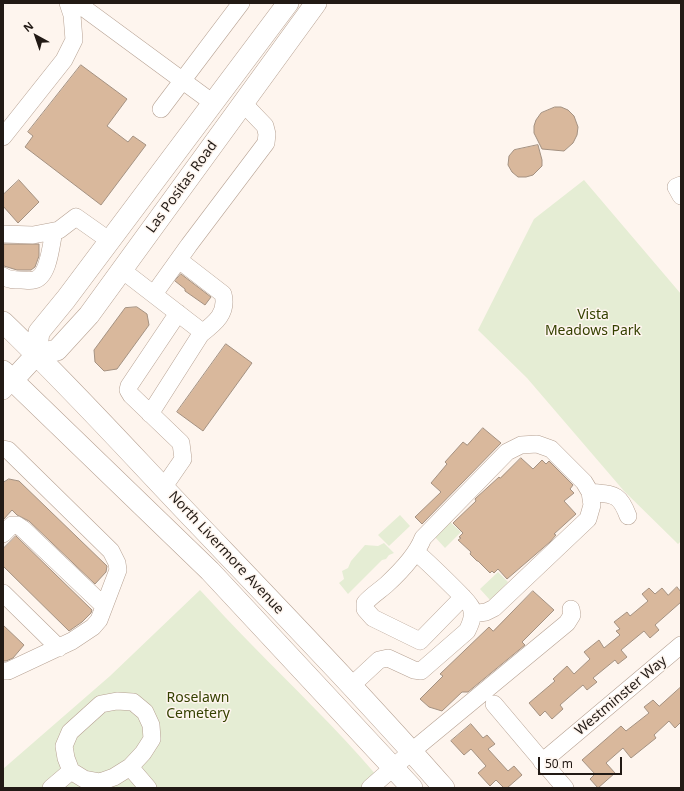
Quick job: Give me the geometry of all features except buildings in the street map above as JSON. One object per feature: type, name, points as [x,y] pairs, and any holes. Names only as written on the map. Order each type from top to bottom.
[{"type":"main road","name":"Las Positas Road","points":[[288,3],[66,300],[39,332],[36,355],[57,350],[89,315],[316,3]]},
{"type":"main road","name":"North Livermore Avenue","points":[[3,322],[351,686],[412,751],[444,788]]},
{"type":"main road","points":[[6,381],[36,355]]},
{"type":"main road","name":"North Livermore Avenue","points":[[6,381],[210,571],[412,788]]},
{"type":"street","points":[[3,137],[64,60],[74,40],[72,15],[68,3]]},
{"type":"street","points":[[77,3],[213,103]]},
{"type":"street","points":[[161,109],[241,3]]},
{"type":"street","points":[[154,294],[266,143],[267,134],[265,126],[243,103]]},
{"type":"street","points":[[681,185],[676,187],[681,196]]},
{"type":"street","points":[[3,234],[33,235],[59,230],[76,217],[110,241]]},
{"type":"street","points":[[3,276],[10,279],[29,281],[40,278],[44,273],[54,231]]},
{"type":"street","points":[[150,414],[202,334],[219,320],[225,302],[223,294],[179,260]]},
{"type":"street","points":[[122,270],[201,331],[202,334]]},
{"type":"street","points":[[163,488],[183,459],[181,443],[131,395],[128,390],[129,386],[178,313]]},
{"type":"street","points":[[463,597],[420,641],[373,618],[365,609],[364,603],[386,585],[416,552],[423,538],[507,452],[521,445],[537,444],[551,449],[584,482],[590,492],[592,505],[588,519],[494,608],[486,612],[472,614]]},
{"type":"street","points":[[3,449],[8,450],[111,552],[117,563],[118,570],[99,620],[93,627],[59,648],[8,671],[3,671]]},
{"type":"street","points":[[590,492],[612,495],[619,499],[628,516]]},
{"type":"street","points":[[3,534],[12,525],[17,525],[23,529],[104,606]]},
{"type":"street","points":[[351,686],[379,660],[388,658],[414,670],[422,671],[467,631],[471,622],[472,614],[470,606],[440,573],[416,552]]},
{"type":"street","points":[[3,593],[59,648]]},
{"type":"street","points":[[370,788],[412,751],[567,623],[572,615],[571,609]]},
{"type":"street","name":"Westminster Way","points":[[542,762],[681,645]]},
{"type":"street","points":[[117,701],[133,702],[145,712],[151,725],[152,739],[143,753],[130,767],[114,777],[100,782],[84,779],[71,771],[66,758],[64,746],[70,732],[101,704],[117,701]]},
{"type":"street","points":[[494,704],[565,788]]},
{"type":"street","points":[[130,767],[148,788]]},
{"type":"street","points":[[51,788],[71,771]]},
{"type":"green space","name":"Vista Meadows Park","points":[[584,180],[681,294],[681,541],[678,544],[624,491],[527,378],[478,330],[534,219]]},
{"type":"green space","points":[[400,515],[410,526],[389,546],[378,535]]},
{"type":"green space","points":[[450,522],[461,532],[445,548],[434,536]]},
{"type":"green space","points":[[384,543],[394,553],[382,560],[348,594],[339,583],[344,579],[342,571],[348,568],[351,561],[365,545],[378,546]]},
{"type":"green space","points":[[498,572],[508,582],[490,600],[480,589]]},
{"type":"green space","name":"Roselawn Cemetery","points":[[200,590],[331,725],[377,776],[363,788],[3,788],[3,769],[110,676]]}]
